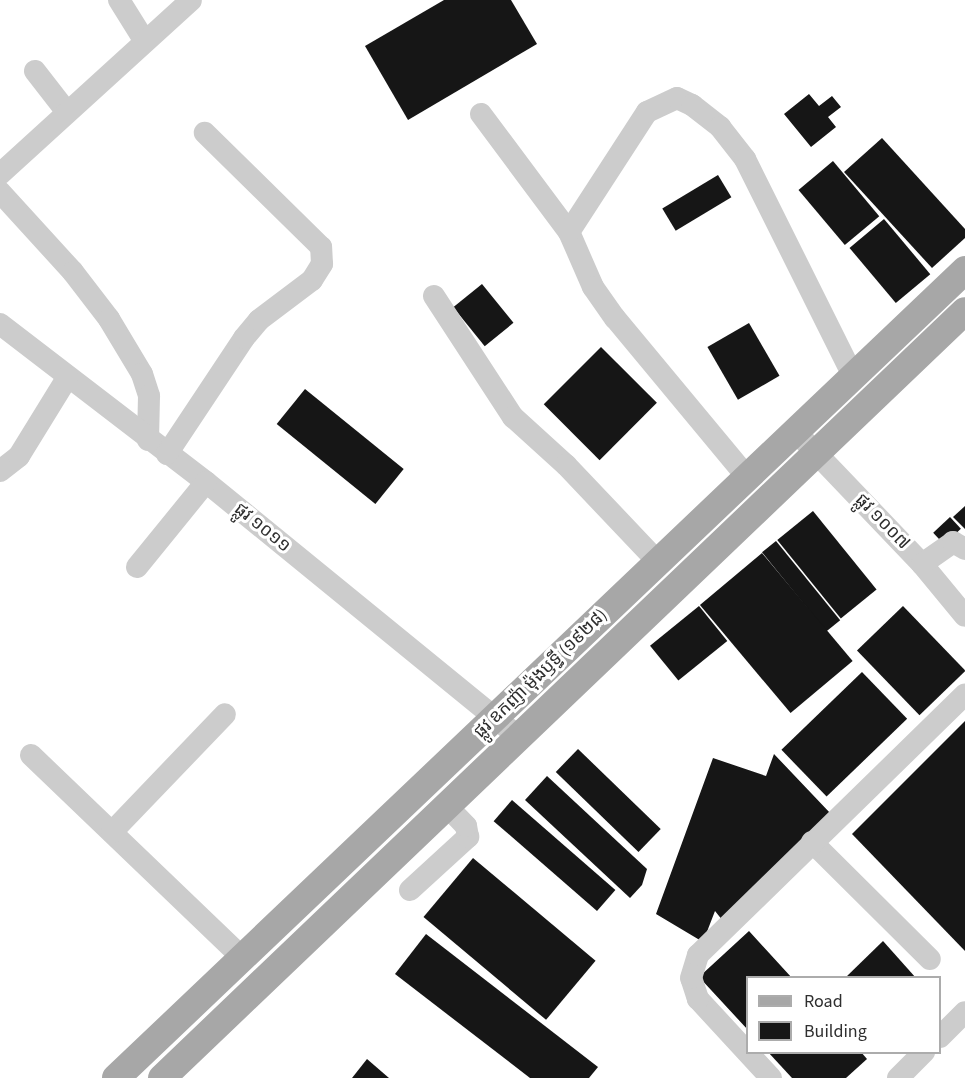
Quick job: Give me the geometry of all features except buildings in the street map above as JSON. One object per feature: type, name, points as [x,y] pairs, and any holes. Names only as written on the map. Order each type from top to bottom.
[{"type":"main road","name":"ផ្លូវ ឧកញ៉ា ម៉ុងឫទ្ធី (១៩២៨)","points":[[116,1078],[965,270]]},
{"type":"main road","name":"ផ្លូវ ឧកញ៉ា ម៉ុងឫទ្ធី (១៩២៨)","points":[[162,1078],[965,311]]},
{"type":"street","points":[[119,0],[144,40]]},
{"type":"street","points":[[0,174],[66,111],[191,0]]},
{"type":"street","points":[[35,71],[66,111]]},
{"type":"street","points":[[569,232],[647,112],[677,98],[692,105],[720,128],[745,159],[853,376]]},
{"type":"street","points":[[482,114],[569,232],[593,287],[615,318],[747,477]]},
{"type":"street","points":[[167,454],[244,338],[259,320],[312,280],[322,264],[321,247],[205,133]]},
{"type":"street","points":[[0,192],[73,272],[109,319],[142,374],[149,396],[148,440]]},
{"type":"street","points":[[434,296],[513,417],[566,465],[658,562]]},
{"type":"street","name":"ផ្លូវ ១០១១","points":[[0,324],[67,378],[206,482],[519,737]]},
{"type":"street","points":[[0,471],[19,456],[67,378]]},
{"type":"street","name":"ផ្លូវ ១០០៧","points":[[795,431],[922,564],[965,616]]},
{"type":"street","points":[[137,567],[206,482]]},
{"type":"street","points":[[922,564],[953,542],[965,549]]},
{"type":"street","points":[[746,1051],[698,999],[691,978],[698,955],[965,694]]},
{"type":"street","points":[[112,832],[225,714]]},
{"type":"street","points":[[31,754],[243,958]]},
{"type":"street","points":[[410,890],[468,837],[466,826],[447,806]]},
{"type":"street","points":[[812,842],[930,959]]},
{"type":"street","points":[[941,1035],[965,1012]]},
{"type":"street","points":[[749,1054],[771,1078]]},
{"type":"street","points":[[898,1078],[923,1054]]}]
